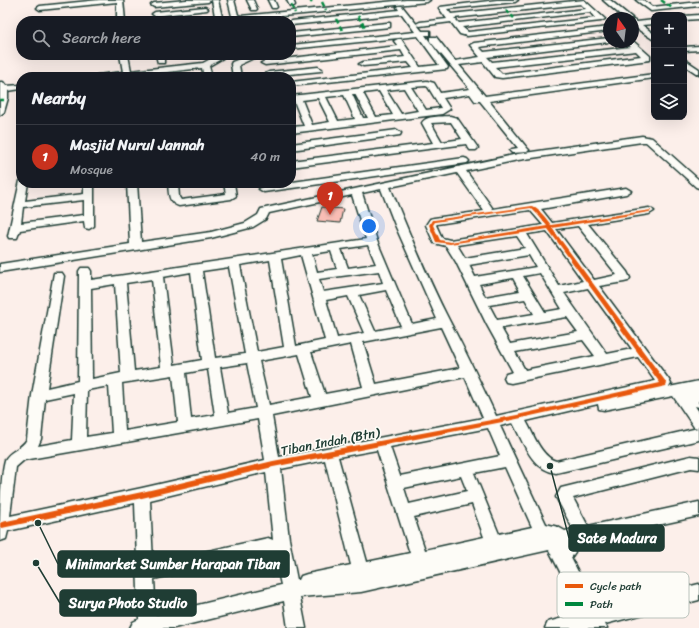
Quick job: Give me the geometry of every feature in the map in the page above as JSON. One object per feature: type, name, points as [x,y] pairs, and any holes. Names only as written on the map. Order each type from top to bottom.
[{"type":"street","points":[[40,8],[119,0],[121,16]]},
{"type":"street","points":[[156,16],[153,3],[205,0],[207,16]]},
{"type":"street","points":[[215,0],[218,16]]},
{"type":"street","points":[[231,0],[277,5],[330,1]]},
{"type":"street","points":[[250,0],[277,5],[295,13]]},
{"type":"street","points":[[262,16],[401,5],[427,0]]},
{"type":"street","points":[[420,24],[453,20],[523,8],[587,5],[602,18],[467,34],[464,33],[453,20],[442,8],[515,0]]},
{"type":"street","points":[[639,0],[651,9],[695,5]]},
{"type":"street","points":[[661,0],[672,8]]},
{"type":"street","points":[[683,0],[695,5]]},
{"type":"street","points":[[322,2],[326,10]]},
{"type":"street","points":[[606,3],[619,12]]},
{"type":"street","points":[[235,16],[277,5]]},
{"type":"street","points":[[296,22],[379,14],[401,5]]},
{"type":"street","points":[[296,84],[444,67],[420,24],[401,5]]},
{"type":"street","points":[[264,196],[360,191],[460,170],[516,154],[524,150],[454,63],[424,33],[401,5]]},
{"type":"street","points":[[453,20],[531,17],[587,5]]},
{"type":"street","points":[[523,8],[541,26]]},
{"type":"street","points":[[162,16],[205,9]]},
{"type":"street","points":[[506,10],[514,18]]},
{"type":"street","points":[[379,14],[418,70]]},
{"type":"street","points":[[358,16],[365,27]]},
{"type":"street","points":[[687,18],[699,17]]},
{"type":"street","points":[[336,18],[342,30]]},
{"type":"street","points":[[639,23],[651,22]]},
{"type":"street","points":[[296,34],[387,25]]},
{"type":"street","points":[[454,63],[486,60],[640,42],[647,58],[502,76],[498,75],[486,60],[474,45],[603,30]]},
{"type":"street","points":[[326,31],[339,55]]},
{"type":"street","points":[[296,46],[424,33]]},
{"type":"street","points":[[486,60],[603,41]]},
{"type":"street","points":[[296,60],[403,48]]},
{"type":"street","points":[[687,49],[699,48]]},
{"type":"street","points":[[357,53],[369,76]]},
{"type":"street","points":[[313,58],[324,81]]},
{"type":"street","points":[[363,64],[411,59]]},
{"type":"street","points":[[125,60],[127,72]]},
{"type":"street","points":[[151,72],[205,65],[214,60]]},
{"type":"street","points":[[236,72],[235,64],[244,60]]},
{"type":"street","points":[[264,60],[268,72]]},
{"type":"street","points":[[265,63],[294,60]]},
{"type":"street","points":[[687,63],[697,71]]},
{"type":"street","points":[[205,65],[207,72]]},
{"type":"street","points":[[296,72],[318,69]]},
{"type":"street","points":[[687,72],[697,71]]},
{"type":"street","points":[[483,99],[651,76]]},
{"type":"street","points":[[296,98],[428,83],[439,96],[446,110],[296,129]]},
{"type":"street","points":[[406,85],[423,113]]},
{"type":"street","points":[[0,112],[2,87],[16,87]]},
{"type":"street","points":[[381,88],[398,116]]},
{"type":"street","points":[[358,91],[373,120]]},
{"type":"street","points":[[439,96],[472,91],[516,154]]},
{"type":"street","points":[[347,92],[360,121]]},
{"type":"street","points":[[321,96],[335,124]]},
{"type":"street","points":[[296,102],[309,128]]},
{"type":"street","points":[[264,196],[360,176],[406,149],[439,144],[471,144],[452,119],[427,121],[426,123],[439,144]]},
{"type":"street","points":[[296,146],[395,129],[406,149]]},
{"type":"street","points":[[296,161],[386,162],[516,154],[642,139],[649,140],[699,185]]},
{"type":"street","points":[[460,170],[490,212]]},
{"type":"street","points":[[360,176],[360,191],[372,241],[408,329]]},
{"type":"street","points":[[384,186],[400,225],[444,322],[454,339],[508,460],[569,572]]},
{"type":"street","points":[[24,188],[14,232],[89,221],[89,188]]},
{"type":"street","points":[[132,188],[136,246]]},
{"type":"street","points":[[175,188],[174,198],[180,203],[231,196],[230,188]]},
{"type":"street","points":[[626,191],[432,222],[432,229],[438,241],[450,243],[649,211]]},
{"type":"street","points":[[19,205],[89,196]]},
{"type":"street","points":[[0,268],[211,235],[249,225],[262,217],[264,196]]},
{"type":"street","points":[[450,243],[462,262],[493,325],[508,348],[517,377],[641,352],[591,285],[542,215],[532,207]]},
{"type":"street","points":[[557,290],[620,280],[624,278],[582,222]]},
{"type":"street","points":[[520,232],[570,312],[604,360]]},
{"type":"street","points":[[85,284],[120,280],[372,241]]},
{"type":"street","points":[[335,247],[344,272]]},
{"type":"street","points":[[462,262],[531,251]]},
{"type":"street","points":[[306,252],[332,343]]},
{"type":"street","points":[[275,256],[298,350],[320,400]]},
{"type":"street","points":[[234,262],[273,464],[280,539],[288,589],[297,628]]},
{"type":"street","points":[[313,276],[382,267]]},
{"type":"street","points":[[196,268],[211,363],[222,418]]},
{"type":"street","points":[[471,282],[544,270]]},
{"type":"street","points":[[79,445],[83,385],[85,271]]},
{"type":"street","points":[[157,274],[173,370],[185,426]]},
{"type":"street","points":[[516,274],[541,316]]},
{"type":"street","points":[[1,529],[9,467],[12,462],[33,444],[39,395],[58,276]]},
{"type":"street","points":[[120,280],[122,378],[120,438]]},
{"type":"street","points":[[319,297],[390,286]]},
{"type":"street","points":[[352,292],[371,336]]},
{"type":"street","points":[[482,302],[528,294]]},
{"type":"street","points":[[493,325],[570,312]]},
{"type":"street","points":[[39,395],[83,385],[298,350],[444,322]]},
{"type":"street","points":[[508,348],[587,335]]},
{"type":"street","points":[[356,339],[371,391]]},
{"type":"street","name":"Tiban Indah (Btn)","points":[[1,529],[273,464],[490,421],[519,420],[664,384],[641,352]]},
{"type":"street","points":[[20,455],[120,438],[222,418],[264,412],[468,371]]},
{"type":"street","points":[[699,423],[696,405],[688,388],[519,420],[538,456],[546,464],[556,467],[699,434]]},
{"type":"street","name":"Tiban Indah (Btn)","points":[[381,442],[420,558]]},
{"type":"street","points":[[330,453],[361,570]]},
{"type":"street","points":[[396,483],[508,460]]},
{"type":"street","points":[[584,534],[564,497],[566,493],[691,462],[699,463]]},
{"type":"street","points":[[465,469],[494,542]]},
{"type":"street","points":[[142,495],[146,574],[143,627],[361,570],[494,542],[584,534],[699,509]]},
{"type":"street","points":[[405,512],[477,496]]},
{"type":"street","points":[[288,589],[361,584],[550,538]]},
{"type":"street","points":[[146,574],[268,545],[273,549],[288,589]]},
{"type":"street","points":[[689,595],[699,592]]},
{"type":"street","points":[[554,628],[608,618]]},
{"type":"building","points":[[322,207],[343,209],[340,223],[317,221]]},
{"type":"marked path","points":[[661,0],[672,8]]},
{"type":"marked path","points":[[322,2],[326,10]]},
{"type":"marked path","points":[[291,5],[295,13]]},
{"type":"marked path","points":[[506,10],[514,18]]},
{"type":"marked path","points":[[358,16],[365,27]]},
{"type":"marked path","points":[[336,19],[342,30]]},
{"type":"cycle path","points":[[2,525],[142,495],[273,464],[517,417],[664,384],[550,228],[548,225],[544,219],[532,207],[434,221],[431,225],[438,241],[450,243],[649,211]]},
{"type":"place","name":"Masjid Nurul Jannah","points":[[330,215]]},
{"type":"place","name":"Sate Madura","points":[[550,466]]},
{"type":"place","name":"Minimarket Sumber Harapan Tiban","points":[[38,523]]},
{"type":"place","name":"Surya Photo Studio","points":[[36,563]]}]
